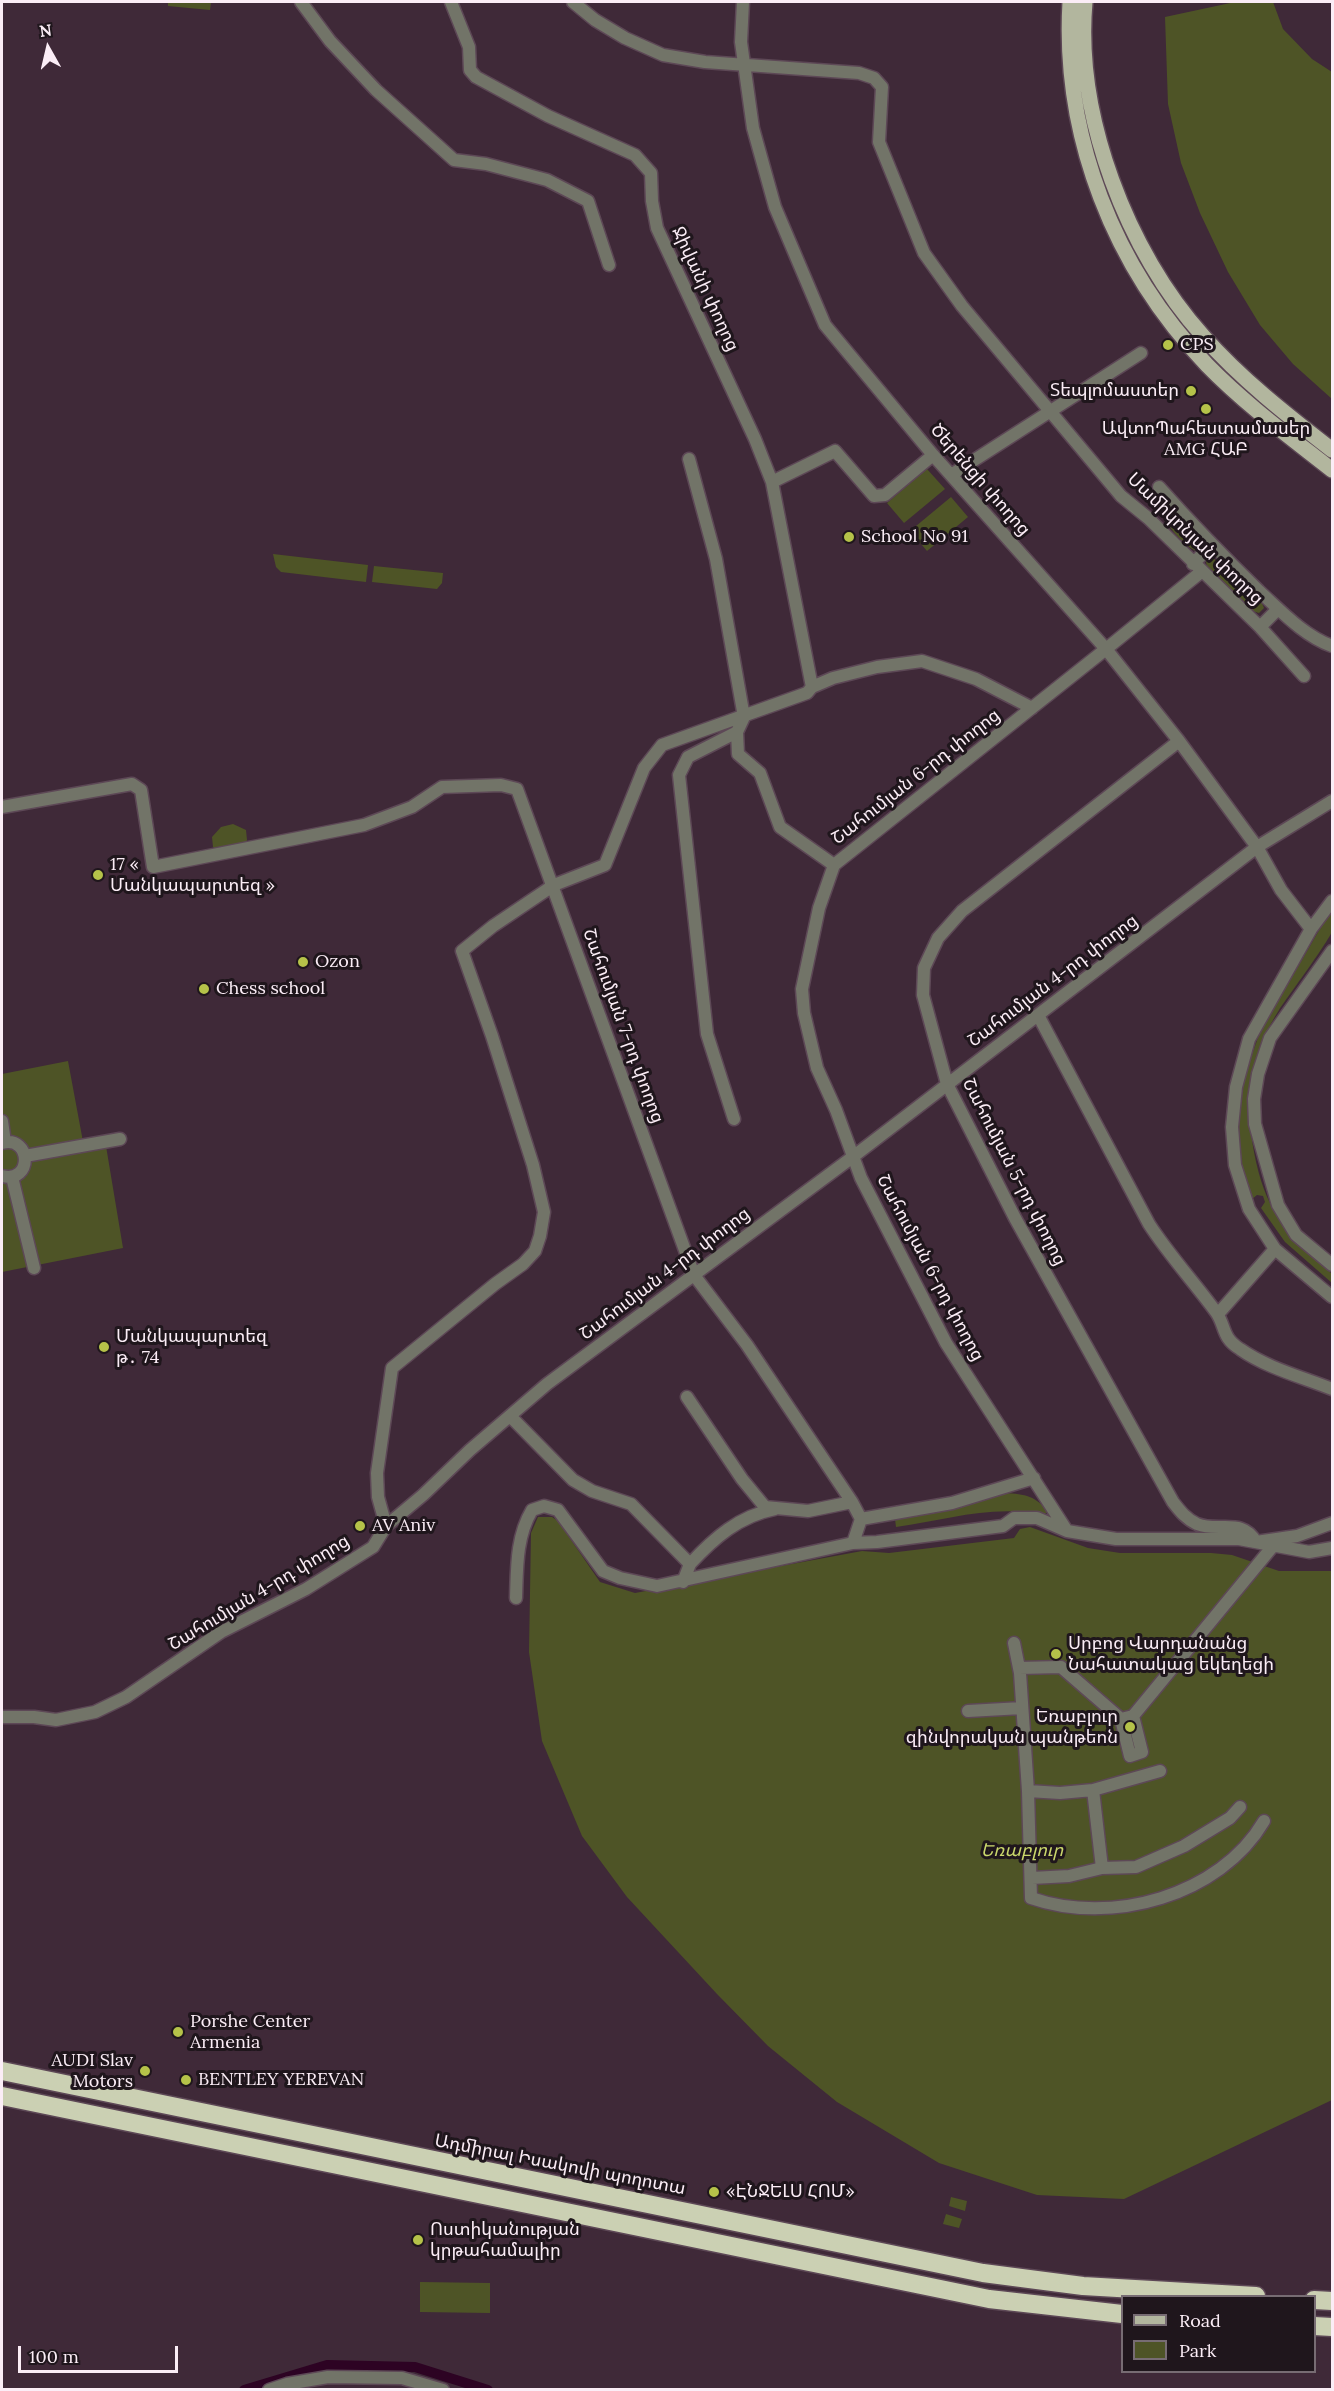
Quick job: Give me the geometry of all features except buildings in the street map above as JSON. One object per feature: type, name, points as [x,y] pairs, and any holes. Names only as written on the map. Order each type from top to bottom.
[{"type":"highway","name":"Ադմիրալ Իսակովի պողոտա","points":[[2,2071],[983,2272],[1083,2286],[1239,2295]]},
{"type":"highway","points":[[2,2096],[989,2299],[1121,2314]]},
{"type":"highway","points":[[1316,2300],[1332,2301]]},
{"type":"highway","points":[[1316,2326],[1332,2327]]},
{"type":"main road","points":[[1070,2],[1069,30],[1081,137],[1103,206],[1135,271],[1170,323],[1208,366],[1258,411],[1332,470]]},
{"type":"main road","points":[[1085,2],[1085,53],[1092,108],[1101,149],[1122,208],[1141,246],[1163,284],[1201,334],[1228,363],[1332,450]]},
{"type":"street","points":[[301,2],[330,41],[376,90],[454,160],[486,164],[547,180],[588,201],[609,265]]},
{"type":"street","name":"Ջիվանի փողոց","points":[[451,2],[468,47],[470,70],[476,77],[548,116],[635,155],[651,173],[652,201],[657,228],[755,439],[772,482],[812,687]]},
{"type":"street","name":"Մամիկոնյան փողոց","points":[[573,2],[595,20],[641,47],[684,60],[859,73],[874,78],[882,87],[879,142],[924,254],[962,306],[1121,496],[1148,518],[1260,627],[1304,676]]},
{"type":"street","name":"Ծերենցի փողոց","points":[[743,2],[741,42],[753,128],[775,207],[825,326],[933,455],[1106,650],[1179,741],[1257,847],[1281,890],[1311,929]]},
{"type":"street","points":[[951,475],[1141,353]]},
{"type":"street","points":[[772,482],[835,451],[874,496],[885,495],[933,455]]},
{"type":"street","points":[[689,459],[716,559],[744,717],[737,732],[738,754],[760,772],[780,827],[834,865]]},
{"type":"street","points":[[1159,488],[1211,545],[1278,609],[1316,640],[1332,646]]},
{"type":"street","name":"Շահումյան 6-րդ փողոց","points":[[1067,1531],[946,1343],[861,1178],[836,1110],[817,1068],[804,1013],[802,989],[819,908],[834,865],[1106,650],[1197,568],[1211,545]]},
{"type":"street","points":[[1260,627],[1278,609]]},
{"type":"street","points":[[386,1526],[378,1497],[377,1473],[392,1368],[523,1264],[535,1251],[544,1212],[533,1165],[462,951],[493,926],[554,885],[605,865],[644,768],[662,745],[807,693],[812,687],[833,678],[877,667],[922,661],[976,679],[1032,708]]},
{"type":"street","points":[[735,1119],[707,1034],[679,775],[688,757],[737,732]]},
{"type":"street","name":"Շահումյան 5-րդ փողոց","points":[[1179,741],[962,911],[938,938],[924,968],[923,995],[947,1084],[1015,1218],[1173,1502],[1184,1516],[1196,1523],[1207,1527],[1240,1528],[1251,1533],[1256,1542]]},
{"type":"street","name":"Շահումյան 7-րդ փողոց","points":[[2,807],[132,784],[141,790],[153,867],[205,859],[364,825],[412,807],[442,787],[501,786],[518,789],[694,1275],[747,1345],[861,1519]]},
{"type":"street","name":"Շահումյան 4-րդ փողոց","points":[[2,1717],[56,1720],[95,1712],[126,1697],[221,1632],[306,1589],[373,1547],[386,1526],[547,1384],[854,1156],[1257,847],[1332,801]]},
{"type":"street","points":[[1332,901],[1311,929],[1249,1039],[1236,1087],[1232,1127],[1235,1165],[1249,1209],[1275,1249],[1332,1297]]},
{"type":"street","points":[[1332,951],[1270,1038],[1258,1074],[1254,1099],[1255,1124],[1278,1205],[1296,1235],[1332,1265]]},
{"type":"street","points":[[1038,1015],[1149,1224],[1168,1253],[1218,1314],[1227,1338],[1238,1348],[1260,1361],[1332,1389]]},
{"type":"street","points":[[2,1121],[3,1143],[18,1145],[25,1156],[23,1169],[7,1177],[34,1268]]},
{"type":"street","points":[[25,1156],[120,1139]]},
{"type":"street","points":[[1218,1314],[1275,1249]]},
{"type":"street","points":[[687,1397],[742,1479],[765,1507],[808,1511],[852,1502]]},
{"type":"street","points":[[512,1416],[573,1480],[592,1491],[631,1503],[690,1564]]},
{"type":"street","points":[[853,1543],[861,1519],[952,1503],[1034,1478]]},
{"type":"street","points":[[516,1598],[517,1556],[525,1522],[532,1510],[544,1506],[558,1510],[603,1571],[645,1585],[657,1586],[853,1543],[1003,1526],[1014,1518],[1037,1518],[1067,1531],[1116,1539],[1239,1539],[1309,1552],[1332,1548]]},
{"type":"street","points":[[683,1582],[690,1564],[723,1531],[754,1516],[776,1509]]},
{"type":"street","points":[[1256,1542],[1297,1536],[1332,1523]]},
{"type":"street","points":[[1127,1718],[1273,1546]]},
{"type":"street","points":[[1014,1643],[1019,1668],[1028,1791],[1031,1898],[1052,1905],[1104,1907],[1142,1902],[1179,1891],[1202,1881],[1221,1869],[1256,1835],[1264,1821]]},
{"type":"street","points":[[1019,1668],[1060,1667],[1127,1718],[1142,1752],[1136,1754],[1142,1775]]},
{"type":"street","points":[[968,1711],[1022,1708]]},
{"type":"street","points":[[1028,1791],[1060,1793],[1093,1790],[1160,1771]]},
{"type":"street","points":[[1093,1790],[1102,1868]]},
{"type":"street","points":[[1032,1878],[1068,1876],[1102,1868],[1136,1867],[1184,1846],[1230,1818],[1240,1807]]},
{"type":"street","points":[[269,2390],[287,2384],[327,2377],[402,2378],[443,2390]]},
{"type":"green space","points":[[168,2],[211,2],[210,10],[168,6]]},
{"type":"green space","points":[[1235,2],[1273,2],[1283,29],[1312,59],[1332,72],[1332,399],[1293,364],[1260,325],[1228,272],[1200,213],[1181,163],[1168,104],[1165,17]]},
{"type":"green space","points":[[927,469],[945,489],[904,523],[887,503]]},
{"type":"green space","points":[[951,497],[968,517],[927,551],[910,531]]},
{"type":"green space","points":[[1170,512],[1184,521],[1197,536],[1202,546],[1197,551],[1183,542],[1173,531],[1165,516]]},
{"type":"green space","points":[[273,554],[368,565],[366,582],[281,572],[276,567]]},
{"type":"green space","points":[[1212,557],[1261,601],[1264,608],[1259,613],[1252,611],[1207,568],[1206,561]]},
{"type":"green space","points":[[374,566],[443,573],[442,583],[437,589],[372,582]]},
{"type":"green space","points":[[233,824],[246,830],[247,840],[244,848],[219,852],[213,847],[212,837],[221,827]]},
{"type":"green space","points":[[1332,908],[1333,926],[1330,936],[1279,1010],[1263,1040],[1252,1073],[1249,1105],[1252,1143],[1267,1196],[1293,1236],[1332,1274],[1332,1283],[1285,1242],[1261,1208],[1265,1202],[1263,1196],[1257,1195],[1252,1199],[1237,1159],[1235,1124],[1244,1077],[1260,1032]]},
{"type":"green space","points":[[68,1061],[84,1147],[106,1146],[123,1248],[2,1272],[2,1074]]},
{"type":"green space","points":[[1001,1493],[1027,1496],[1048,1511],[1044,1515],[1025,1512],[988,1512],[896,1527],[895,1519]]},
{"type":"green space","name":"Եռաբլուր","points":[[538,1517],[552,1517],[558,1521],[600,1582],[635,1593],[862,1551],[889,1553],[1014,1538],[1020,1529],[1030,1527],[1088,1548],[1120,1553],[1211,1553],[1232,1555],[1279,1571],[1332,1571],[1332,2100],[1124,2199],[1037,2195],[939,2163],[837,2102],[768,2046],[717,1994],[627,1897],[582,1836],[542,1741],[529,1652],[531,1533]]},
{"type":"green space","points":[[951,2197],[967,2201],[965,2211],[949,2206]]},
{"type":"green space","points":[[946,2214],[962,2219],[959,2228],[943,2224]]},
{"type":"green space","points":[[420,2282],[490,2283],[490,2313],[420,2312]]},
{"type":"waterway","points":[[244,2390],[327,2365],[415,2367],[488,2390]]},
{"type":"place","name":"CPS","points":[[1168,345]]},
{"type":"place","name":"Տեպլոմաստեր","points":[[1191,391]]},
{"type":"place","name":"ԱվտոՊահեստամասեր AMG ՀԱԲ","points":[[1206,409]]},
{"type":"place","name":"School No 91","points":[[849,537]]},
{"type":"place","name":"17 « Մանկապարտեզ »","points":[[98,875]]},
{"type":"place","name":"Ozon","points":[[303,962]]},
{"type":"place","name":"Chess school","points":[[204,989]]},
{"type":"place","name":"Մանկապարտեզ թ․ 74","points":[[104,1347]]},
{"type":"place","name":"AV Aniv","points":[[360,1526]]},
{"type":"place","name":"Սրբոց Վարդանանց Նահատակաց եկեղեցի","points":[[1056,1654]]},
{"type":"place","name":"Եռաբլուր զինվորական պանթեոն","points":[[1130,1727]]},
{"type":"place","name":"Porshe Center Armenia","points":[[178,2032]]},
{"type":"place","name":"AUDI Slav Motors","points":[[145,2071]]},
{"type":"place","name":"BENTLEY YEREVAN","points":[[186,2080]]},
{"type":"place","name":"«ԷՆՋԵԼՍ ՀՈՄ»","points":[[714,2192]]},
{"type":"place","name":"Ոստիկանության կրթահամալիր","points":[[418,2240]]}]
